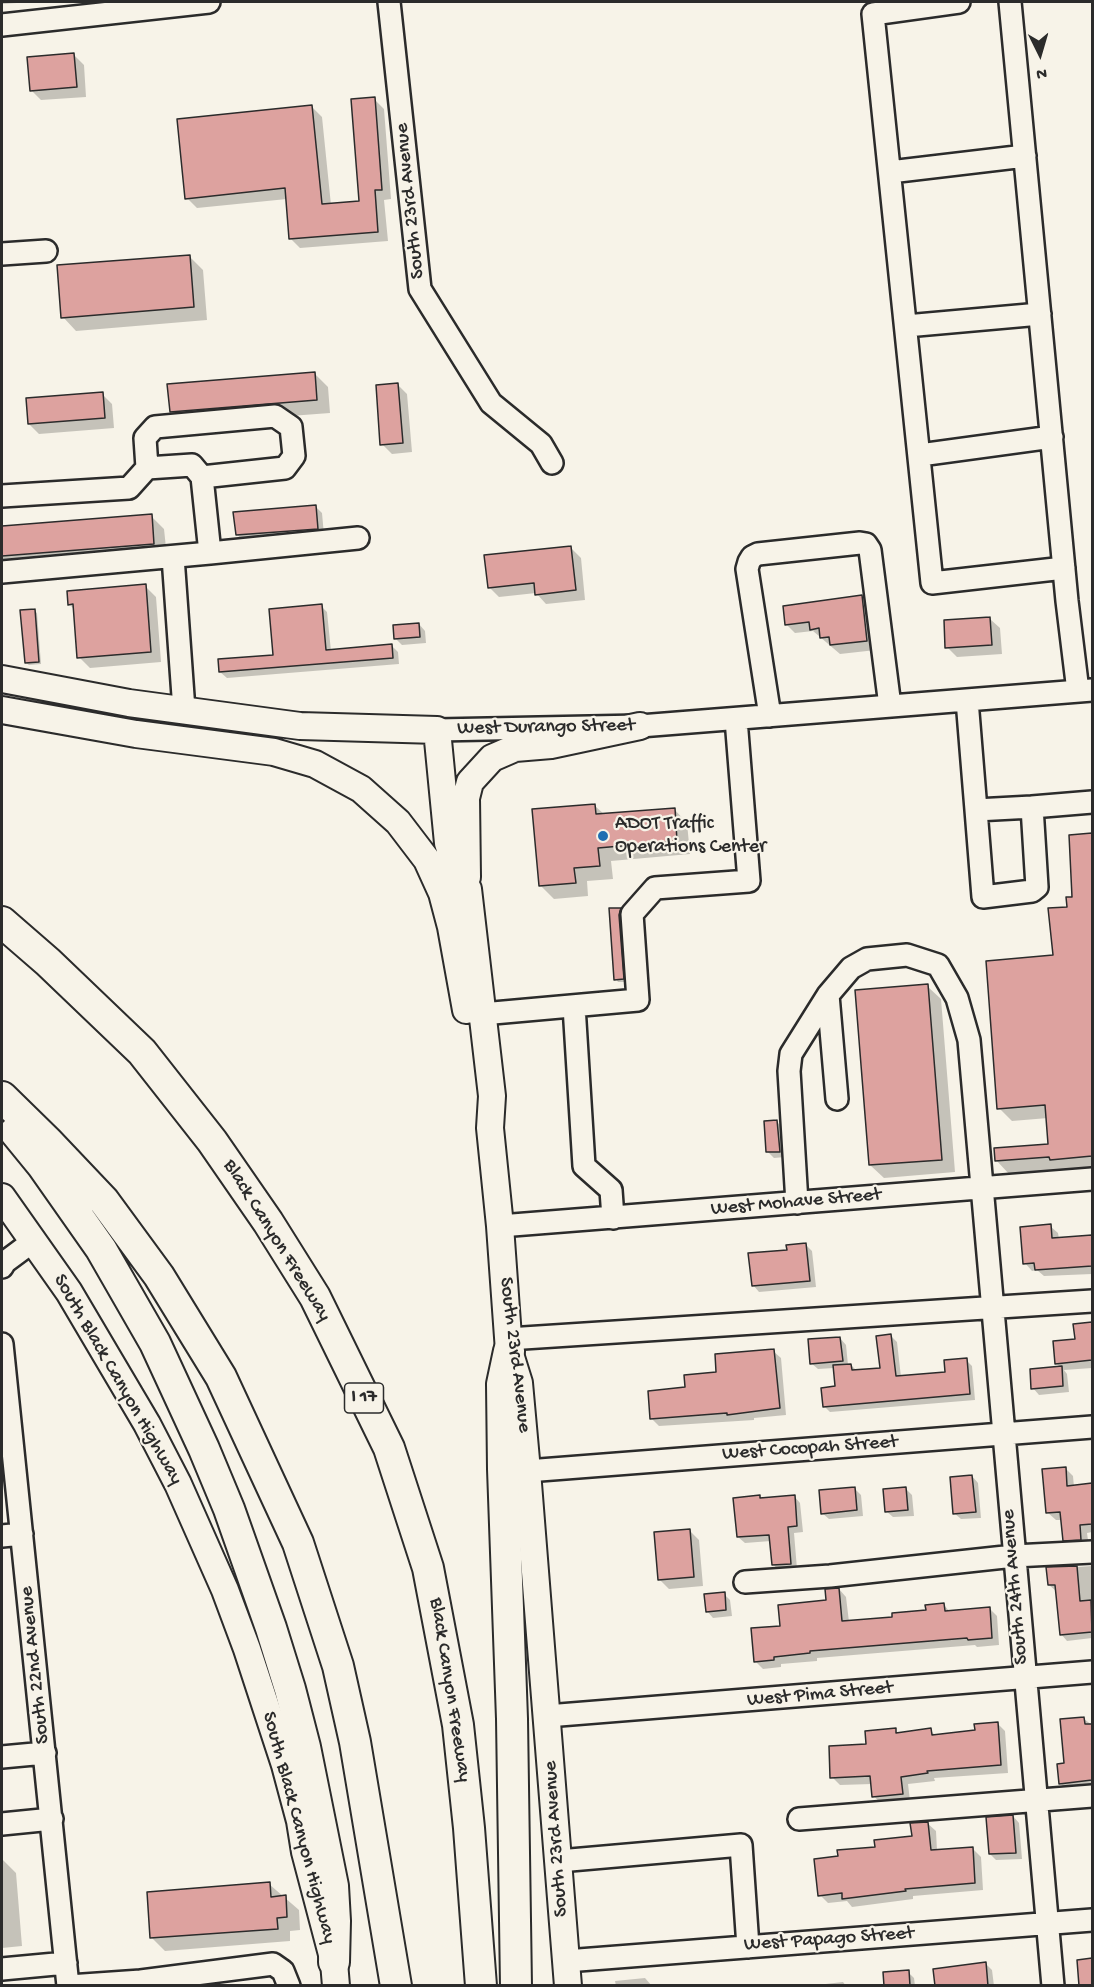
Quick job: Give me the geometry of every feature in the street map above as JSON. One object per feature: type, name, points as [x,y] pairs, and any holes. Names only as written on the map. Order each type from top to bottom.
[{"type":"highway","name":"Black Canyon Freeway","points":[[2,922],[48,962],[142,1053],[212,1141],[268,1222],[315,1297],[389,1448],[428,1568],[458,1725],[469,1828],[481,1986]]},
{"type":"highway","points":[[2,1097],[104,1202],[159,1276],[221,1377],[298,1543],[338,1666],[355,1743],[396,1986]]},
{"type":"highway","points":[[2,1116],[42,1166],[101,1249],[155,1343],[195,1428],[229,1509],[271,1628],[305,1747],[333,1886],[335,1974]]},
{"type":"highway","points":[[508,1345],[502,1384],[512,1719],[516,1986]]},
{"type":"main road","name":"West Durango Street","points":[[8,678],[129,703],[300,726],[437,730]]},
{"type":"main road","points":[[2,710],[136,734],[274,752],[315,764],[361,789],[398,822],[427,861],[442,893],[451,927],[490,1128]]},
{"type":"main road","points":[[468,889],[466,798],[470,782],[492,758],[515,748],[551,745],[640,726]]},
{"type":"main road","name":"South 23rd Avenue","points":[[437,730],[448,843],[457,871],[468,889],[492,1095],[490,1128],[500,1226],[508,1345],[519,1383],[567,1973]]},
{"type":"main road","name":"South Black Canyon Highway","points":[[2,1197],[69,1292],[147,1424],[178,1484],[225,1590],[285,1765],[335,1974]]},
{"type":"street","points":[[2,25],[209,2]]},
{"type":"street","name":"South 23rd Avenue","points":[[389,2],[420,289],[491,403],[541,444],[552,463]]},
{"type":"street","points":[[959,2],[873,14],[932,583],[1064,568]]},
{"type":"street","points":[[1010,2],[1064,568],[1085,691]]},
{"type":"street","points":[[890,172],[1025,156]]},
{"type":"street","points":[[2,254],[46,251]]},
{"type":"street","points":[[906,327],[1040,314]]},
{"type":"street","points":[[147,468],[145,438],[155,427],[275,416],[291,427],[294,456],[285,468],[202,477]]},
{"type":"street","points":[[920,455],[1052,437]]},
{"type":"street","points":[[2,496],[129,488],[147,468],[192,465],[202,477],[210,553]]},
{"type":"street","points":[[2,572],[358,538]]},
{"type":"street","points":[[770,716],[747,569],[749,562],[758,554],[860,543],[866,544],[870,550],[890,706]]},
{"type":"street","points":[[173,557],[184,710]]},
{"type":"street","name":"West Durango Street","points":[[437,730],[640,726],[1085,691]]},
{"type":"street","points":[[967,700],[983,897],[1025,893],[1037,887],[1032,807]]},
{"type":"street","points":[[482,1014],[638,1000],[632,914],[655,888],[749,881],[736,719]]},
{"type":"street","points":[[976,810],[1092,802]]},
{"type":"street","name":"South 24th Avenue","points":[[797,1203],[789,1063],[791,1054],[828,995],[851,968],[867,959],[907,955],[938,965],[957,998],[969,1040],[980,1188],[993,1309],[1002,1434],[1053,1986]]},
{"type":"street","points":[[828,995],[837,1099]]},
{"type":"street","points":[[574,1006],[584,1166],[611,1190],[613,1218]]},
{"type":"street","name":"West Mohave Street","points":[[500,1226],[1092,1179]]},
{"type":"street","points":[[3,1263],[33,1242]]},
{"type":"street","points":[[508,1345],[1092,1301]]},
{"type":"street","name":"South 22nd Avenue","points":[[2,1358],[12,1535],[45,1753],[69,1986]]},
{"type":"street","name":"West Cocopah Street","points":[[527,1471],[1092,1426]]},
{"type":"street","points":[[745,1582],[830,1576],[1014,1556],[1092,1552]]},
{"type":"street","name":"West Pima Street","points":[[547,1716],[1092,1672]]},
{"type":"street","points":[[2,1757],[45,1753]]},
{"type":"street","points":[[799,1819],[1092,1796]]},
{"type":"street","points":[[2,1824],[52,1819]]},
{"type":"street","points":[[559,1861],[741,1845],[748,1947]]},
{"type":"street","name":"West Papago Street","points":[[567,1973],[748,1947],[1092,1920]]},
{"type":"street","points":[[2,1969],[66,1963]]},
{"type":"street","points":[[69,1986],[141,1983],[273,1964],[283,1971],[289,1986]]},
{"type":"building","points":[[74,53],[77,87],[30,91],[27,57]]},
{"type":"building","points":[[375,97],[382,190],[375,190],[378,232],[289,239],[285,188],[185,199],[177,119],[312,105],[322,204],[359,201],[351,99]]},
{"type":"building","points":[[190,255],[194,307],[61,318],[57,265]]},
{"type":"building","points":[[315,372],[317,400],[170,412],[167,384]]},
{"type":"building","points":[[398,383],[403,443],[380,445],[376,385]]},
{"type":"building","points":[[103,392],[105,418],[28,424],[26,398]]},
{"type":"building","points":[[316,505],[318,529],[236,535],[233,512]]},
{"type":"building","points":[[152,514],[154,544],[2,556],[2,526]]},
{"type":"building","points":[[571,546],[576,590],[535,595],[534,583],[488,588],[484,555]]},
{"type":"building","points":[[146,584],[151,652],[77,658],[73,604],[68,605],[67,591]]},
{"type":"building","points":[[862,595],[867,641],[830,645],[829,637],[820,638],[819,628],[810,630],[809,622],[785,625],[783,606]]},
{"type":"building","points":[[322,604],[326,650],[392,644],[393,658],[219,672],[218,659],[273,655],[269,609]]},
{"type":"building","points":[[35,609],[39,662],[25,663],[20,610]]},
{"type":"building","points":[[990,617],[992,645],[945,648],[944,620]]},
{"type":"building","points":[[419,623],[420,637],[394,639],[393,625]]},
{"type":"building","points":[[595,804],[596,814],[675,808],[677,841],[598,848],[600,866],[574,868],[576,883],[539,886],[532,809]]},
{"type":"building","points":[[1092,833],[1092,1156],[1050,1160],[1049,1157],[995,1161],[994,1148],[1048,1144],[1045,1105],[997,1109],[986,961],[1053,955],[1048,908],[1067,907],[1066,897],[1072,897],[1069,835]]},
{"type":"building","points":[[609,908],[621,908],[619,915],[624,979],[614,980]]},
{"type":"building","points":[[928,984],[942,1160],[869,1165],[855,990]]},
{"type":"building","points":[[777,1120],[780,1152],[766,1152],[764,1121]]},
{"type":"building","points":[[1051,1224],[1052,1238],[1092,1235],[1092,1266],[1035,1270],[1034,1263],[1023,1264],[1020,1227]]},
{"type":"building","points":[[806,1243],[810,1281],[752,1286],[748,1253],[787,1250],[786,1245]]},
{"type":"building","points":[[1092,1322],[1092,1360],[1055,1364],[1053,1341],[1075,1339],[1073,1324]]},
{"type":"building","points":[[891,1334],[896,1376],[945,1372],[944,1360],[967,1358],[970,1394],[823,1407],[821,1388],[835,1386],[833,1365],[851,1364],[852,1370],[880,1368],[876,1336]]},
{"type":"building","points":[[840,1337],[843,1361],[810,1364],[808,1339]]},
{"type":"building","points":[[774,1349],[780,1408],[727,1415],[727,1413],[650,1419],[648,1391],[685,1387],[684,1375],[716,1372],[715,1354]]},
{"type":"building","points":[[1062,1366],[1063,1386],[1031,1389],[1030,1369]]},
{"type":"building","points":[[1066,1467],[1067,1486],[1092,1483],[1092,1524],[1080,1525],[1081,1540],[1063,1541],[1060,1512],[1046,1513],[1042,1469]]},
{"type":"building","points":[[972,1475],[976,1512],[953,1514],[950,1477]]},
{"type":"building","points":[[855,1487],[857,1510],[821,1514],[819,1490]]},
{"type":"building","points":[[906,1487],[908,1510],[885,1512],[883,1489]]},
{"type":"building","points":[[760,1495],[760,1498],[795,1495],[797,1526],[788,1527],[791,1564],[772,1565],[769,1535],[737,1537],[733,1498]]},
{"type":"building","points":[[690,1529],[694,1577],[658,1580],[654,1532]]},
{"type":"building","points":[[1077,1566],[1080,1601],[1091,1600],[1092,1632],[1060,1635],[1055,1585],[1048,1585],[1046,1567]]},
{"type":"building","points":[[839,1588],[842,1621],[892,1617],[892,1613],[926,1610],[925,1605],[944,1603],[945,1611],[990,1607],[992,1638],[810,1651],[810,1653],[754,1662],[751,1628],[780,1626],[778,1605],[826,1600],[825,1589]]},
{"type":"building","points":[[725,1592],[726,1610],[706,1612],[704,1594]]},
{"type":"building","points":[[1084,1717],[1085,1724],[1092,1724],[1092,1780],[1059,1784],[1057,1764],[1064,1763],[1060,1719]]},
{"type":"building","points":[[998,1722],[1001,1765],[927,1771],[928,1773],[901,1777],[903,1794],[872,1797],[870,1776],[830,1778],[829,1746],[866,1744],[865,1731],[896,1728],[896,1733],[931,1728],[932,1735],[975,1730],[974,1724]]},
{"type":"building","points":[[1013,1815],[1016,1853],[989,1854],[986,1817]]},
{"type":"building","points":[[928,1822],[931,1850],[973,1847],[975,1883],[905,1889],[906,1891],[842,1899],[842,1893],[818,1896],[814,1859],[838,1856],[837,1850],[875,1847],[874,1840],[912,1836],[910,1823]]},
{"type":"building","points":[[270,1882],[271,1897],[286,1895],[287,1917],[277,1918],[278,1929],[150,1938],[147,1892]]},
{"type":"building","points":[[1092,1958],[1092,1986],[1079,1986],[1077,1960]]},
{"type":"building","points":[[986,1962],[988,1986],[935,1986],[933,1969]]},
{"type":"building","points":[[909,1970],[910,1986],[884,1986],[883,1972]]},
{"type":"place","name":"ADOT Traffic Operations Center","points":[[603,836]]}]
